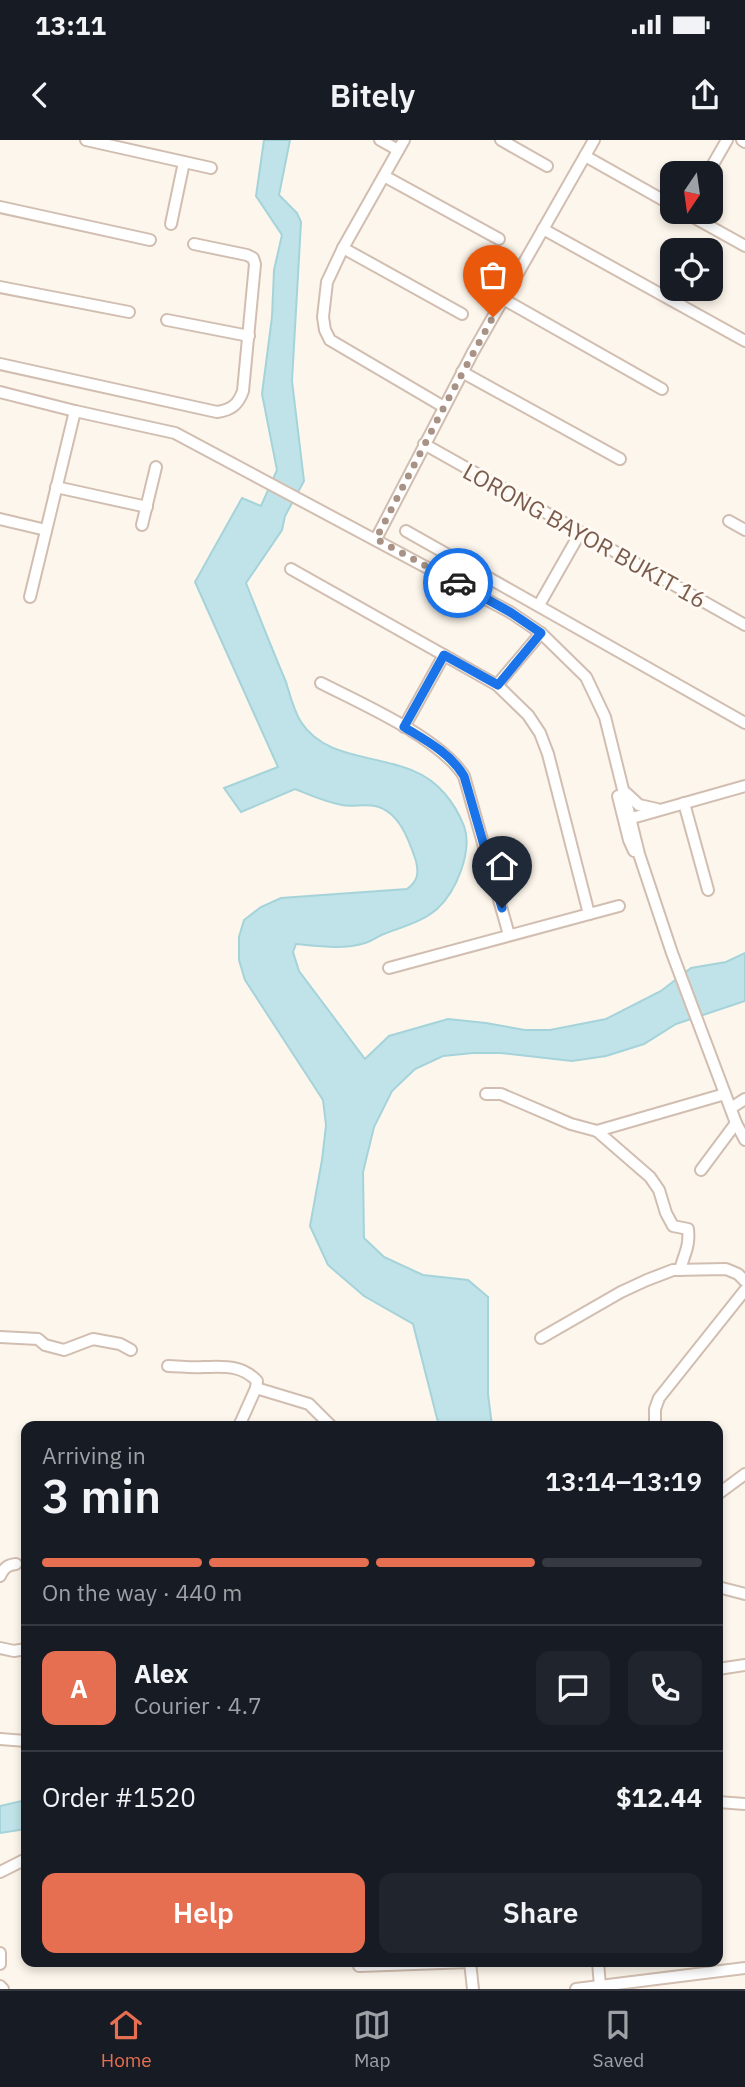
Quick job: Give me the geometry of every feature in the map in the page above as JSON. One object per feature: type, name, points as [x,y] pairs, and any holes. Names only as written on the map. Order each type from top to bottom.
[{"type":"street","points":[[89,140],[211,168]]},
{"type":"street","points":[[380,140],[401,145],[327,282],[323,317],[327,336],[444,407]]},
{"type":"street","points":[[501,140],[547,166]]},
{"type":"street","points":[[376,539],[462,372],[594,140]]},
{"type":"street","points":[[715,161],[727,140]]},
{"type":"street","points":[[585,156],[660,198]]},
{"type":"street","points":[[171,224],[184,162]]},
{"type":"street","points":[[384,176],[499,239]]},
{"type":"street","points":[[0,207],[150,240]]},
{"type":"street","points":[[706,224],[745,246]]},
{"type":"street","points":[[543,229],[745,341]]},
{"type":"street","points":[[0,364],[217,412],[226,411],[239,402],[243,391],[255,264],[253,258],[247,255],[194,244]]},
{"type":"street","points":[[343,248],[462,314]]},
{"type":"street","points":[[0,287],[129,312]]},
{"type":"street","points":[[503,299],[662,389]]},
{"type":"street","points":[[167,320],[249,336]]},
{"type":"street","points":[[462,372],[620,459]]},
{"type":"street","points":[[0,392],[175,433],[510,612],[541,633],[586,677],[605,717],[639,851],[671,953],[736,1123],[745,1140]]},
{"type":"street","points":[[30,597],[75,411]]},
{"type":"street","name":"LORONG BAYOR BUKIT 16","points":[[425,444],[745,625]]},
{"type":"street","points":[[142,525],[156,467]]},
{"type":"street","points":[[56,487],[146,507]]},
{"type":"street","points":[[0,519],[46,530]]},
{"type":"street","points":[[729,521],[745,530]]},
{"type":"street","points":[[406,531],[745,723]]},
{"type":"street","points":[[540,605],[580,533]]},
{"type":"street","points":[[291,569],[498,685],[528,715],[540,733],[548,754],[589,914]]},
{"type":"street","points":[[498,685],[541,633]]},
{"type":"street","points":[[404,727],[444,655]]},
{"type":"street","points":[[321,682],[404,727],[457,764],[464,776],[509,935]]},
{"type":"street","points":[[632,818],[745,786]]},
{"type":"street","points":[[623,788],[639,805],[660,810]]},
{"type":"street","points":[[623,788],[618,795],[629,840],[632,849],[639,851]]},
{"type":"street","points":[[684,803],[708,890]]},
{"type":"street","points":[[639,851],[641,827],[647,817],[660,810]]},
{"type":"street","points":[[389,968],[619,906]]},
{"type":"street","points":[[486,1094],[501,1094],[571,1124],[597,1131],[650,1177],[659,1190],[673,1226],[688,1229],[689,1247],[683,1256],[680,1270]]},
{"type":"street","points":[[597,1131],[725,1094]]},
{"type":"street","points":[[731,1108],[745,1100]]},
{"type":"street","points":[[701,1170],[736,1123]]},
{"type":"street","points":[[541,1338],[638,1284],[673,1270],[726,1269],[738,1274],[745,1281]]},
{"type":"street","points":[[655,1421],[659,1398],[745,1290]]},
{"type":"street","points":[[0,1337],[38,1339],[45,1345],[64,1350],[93,1339],[120,1344],[131,1350]]},
{"type":"street","points":[[168,1366],[229,1366],[251,1374],[257,1381],[256,1388],[241,1421]]},
{"type":"street","points":[[256,1388],[309,1405],[326,1421]]},
{"type":"street","points":[[723,1490],[745,1474]]},
{"type":"street","points":[[0,1576],[3,1568],[16,1564]]},
{"type":"street","points":[[723,1588],[745,1594]]},
{"type":"street","points":[[0,1648],[21,1650]]},
{"type":"street","points":[[723,1668],[745,1665]]},
{"type":"street","points":[[0,1739],[21,1741]]},
{"type":"street","points":[[723,1802],[745,1804]]},
{"type":"street","points":[[0,1872],[21,1862]]},
{"type":"street","points":[[0,1953],[0,1964]]},
{"type":"street","points":[[471,1967],[473,1989]]},
{"type":"street","points":[[598,1967],[600,1986]]},
{"type":"street","points":[[679,1967],[680,1975]]},
{"type":"street","points":[[576,1989],[745,1968]]},
{"type":"water","points":[[264,140],[290,140],[279,195],[297,213],[301,222],[292,381],[304,481],[285,516],[282,530],[246,583],[301,722],[315,737],[332,747],[391,763],[429,779],[453,805],[466,836],[464,859],[456,882],[444,902],[431,914],[357,945],[330,947],[296,944],[293,952],[299,971],[365,1059],[389,1036],[448,1019],[525,1030],[550,1030],[606,1019],[661,991],[691,968],[726,962],[745,953],[745,1001],[676,1024],[644,1044],[606,1056],[572,1061],[501,1053],[443,1056],[415,1069],[392,1091],[374,1127],[363,1172],[364,1238],[384,1257],[423,1275],[468,1280],[488,1297],[488,1394],[491,1421],[438,1421],[413,1324],[364,1296],[328,1265],[310,1226],[326,1125],[323,1100],[245,980],[239,960],[239,937],[244,920],[261,907],[281,898],[407,889],[417,873],[416,861],[402,828],[391,814],[383,809],[371,805],[336,804],[295,789],[241,812],[224,788],[278,767],[195,582],[242,498],[261,506],[277,470],[262,394],[272,317],[274,270],[282,235],[256,196]]},
{"type":"water","points":[[21,1801],[21,1830],[0,1833],[0,1806]]},
{"type":"way so far","points":[[458,583],[376,539],[493,317]]},
{"type":"route","points":[[458,583],[541,633],[498,685],[444,655],[404,727],[445,754],[457,764],[464,776],[502,908]]}]
